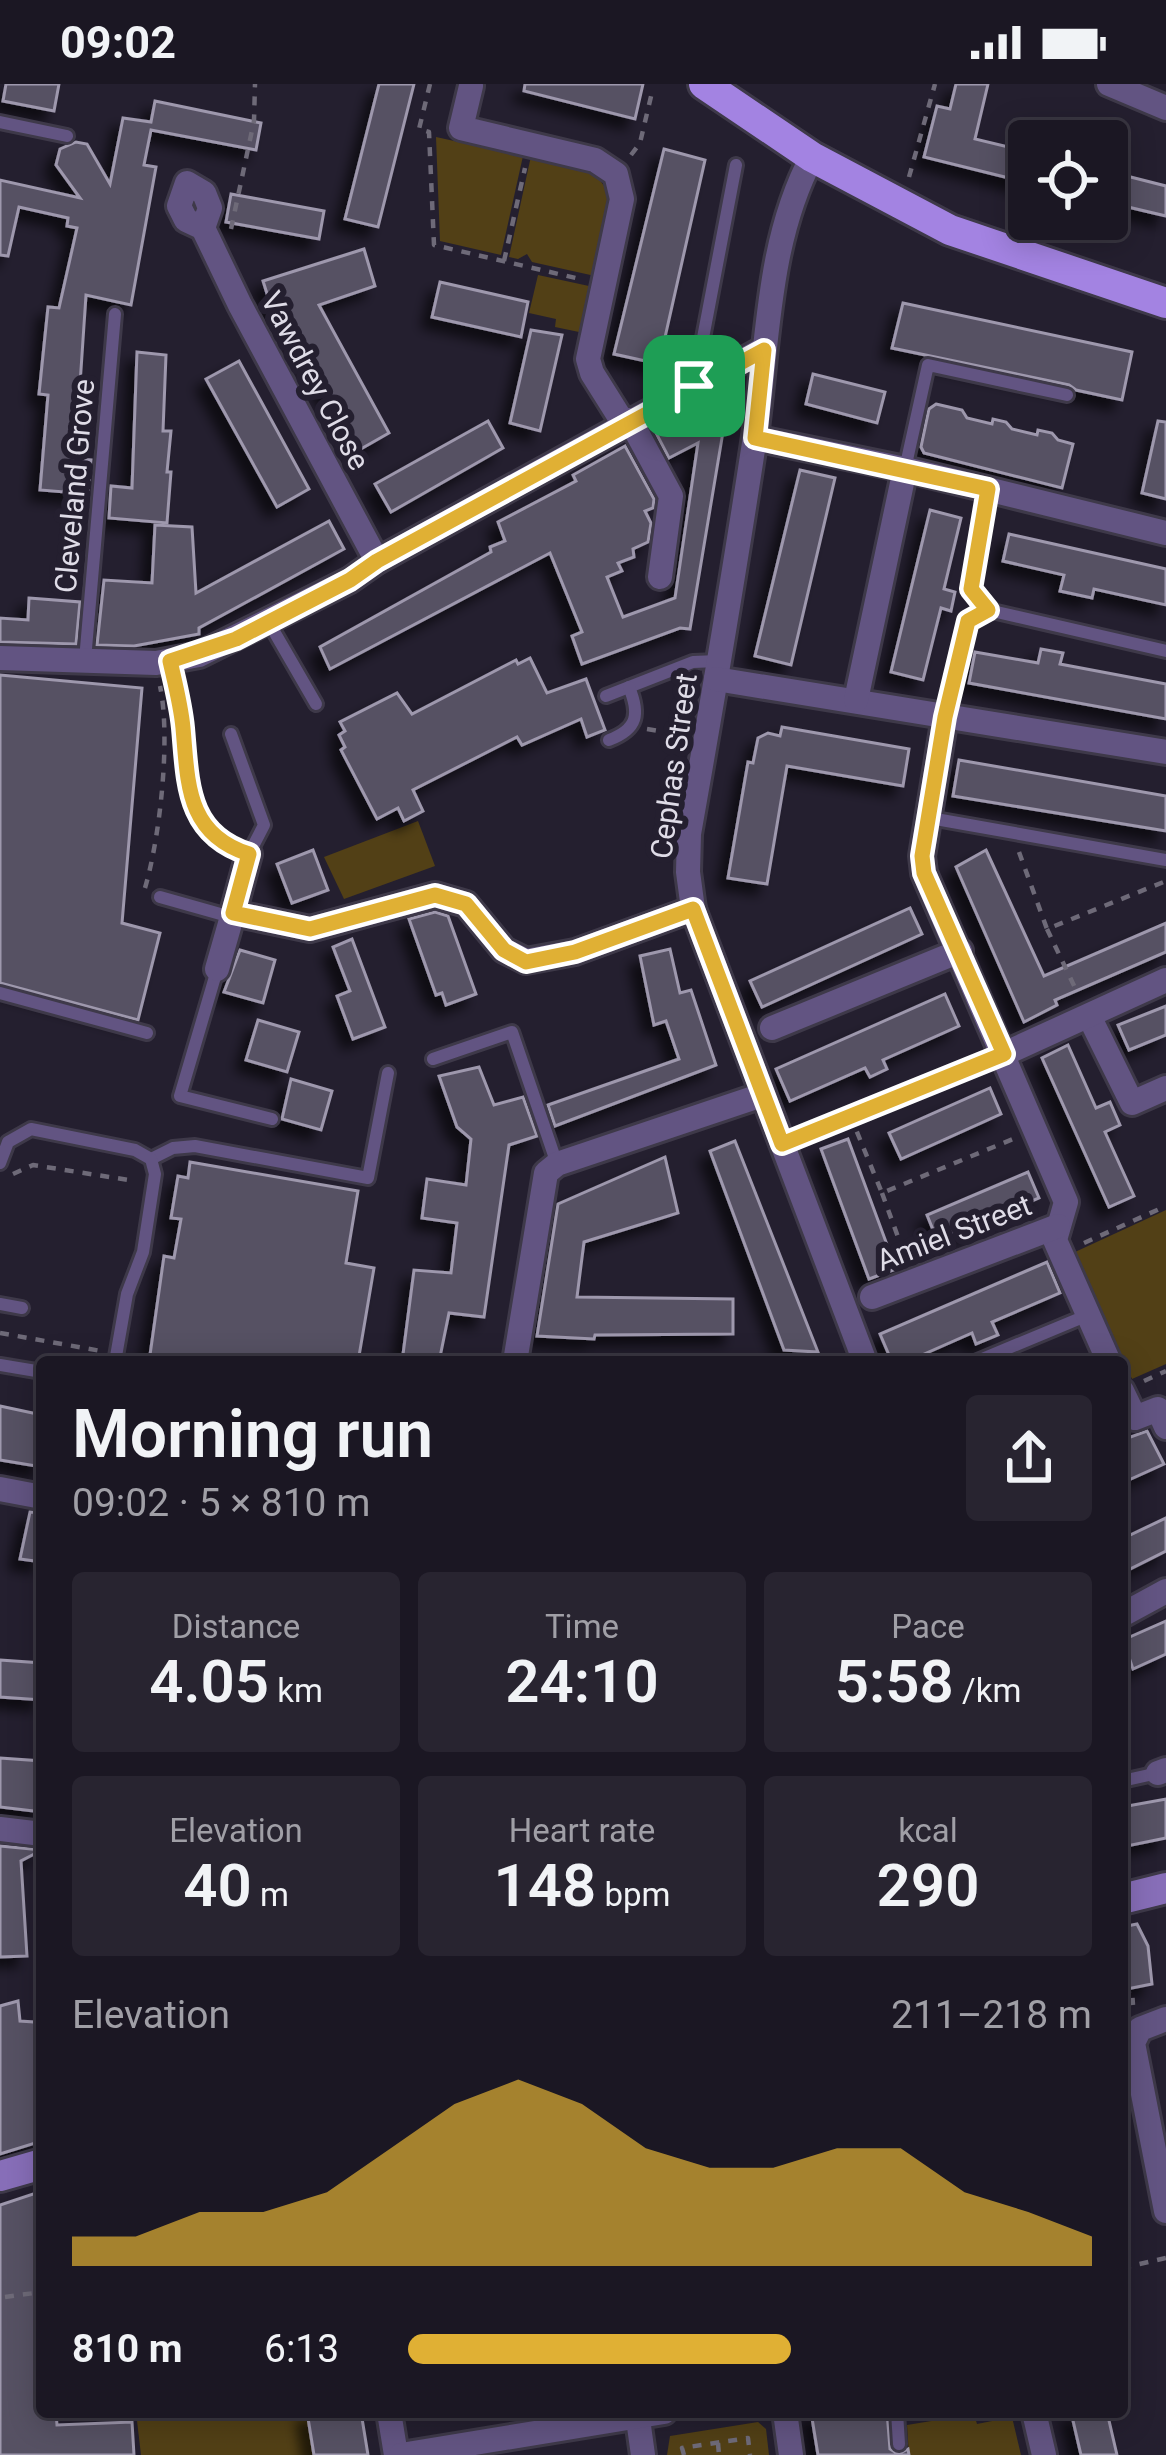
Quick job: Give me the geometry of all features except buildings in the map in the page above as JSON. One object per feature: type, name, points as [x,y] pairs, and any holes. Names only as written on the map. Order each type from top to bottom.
[{"type":"main road","points":[[704,84],[812,157],[901,206],[983,243],[1166,303]]},
{"type":"main road","points":[[1128,1899],[1165,1895]]},
{"type":"main road","points":[[0,2176],[36,2166]]},
{"type":"street","points":[[1109,84],[1166,108]]},
{"type":"street","points":[[471,86],[460,128],[595,160],[616,174],[622,200],[588,358],[592,373],[671,496],[660,577]]},
{"type":"street","name":"Cephas Street","points":[[812,157],[792,198],[764,350],[755,438],[689,834],[688,872],[693,909],[863,1356]]},
{"type":"street","name":"Vawdrey Close","points":[[203,228],[377,561]]},
{"type":"street","points":[[0,658],[163,662],[217,648],[350,580],[764,350]]},
{"type":"street","points":[[755,438],[1166,533]]},
{"type":"street","points":[[856,700],[905,469]]},
{"type":"street","points":[[717,670],[945,717],[1166,752]]},
{"type":"street","points":[[945,717],[922,856],[924,873],[1066,1202],[1055,1240],[1106,1356]]},
{"type":"street","points":[[217,969],[249,854]]},
{"type":"street","points":[[233,915],[310,929],[435,895],[466,904],[504,950],[526,962],[575,952],[693,909]]},
{"type":"street","points":[[772,1028],[960,951]]},
{"type":"street","points":[[1004,1054],[1166,980]]},
{"type":"street","points":[[1089,1016],[1132,1103],[1166,1088]]},
{"type":"street","points":[[516,1356],[546,1173],[557,1164],[762,1095]]},
{"type":"street","name":"Amiel Street","points":[[872,1297],[1058,1226]]},
{"type":"street","points":[[1129,1422],[1158,1409],[1166,1427]]},
{"type":"street","points":[[0,1489],[36,1496]]},
{"type":"street","points":[[1128,1613],[1166,1591]]},
{"type":"street","points":[[0,1829],[36,1833]]},
{"type":"street","points":[[1166,2019],[1141,2029],[1133,2043],[1166,2211]]},
{"type":"street","points":[[390,2418],[398,2455],[614,2418]]},
{"type":"street","points":[[638,2418],[643,2455]]},
{"type":"street","points":[[786,2418],[791,2455]]},
{"type":"street","points":[[1035,2418],[1043,2455]]},
{"type":"lane","points":[[0,122],[67,136]]},
{"type":"lane","points":[[694,386],[736,166]]},
{"type":"lane","name":"Cleveland Grove","points":[[85,662],[115,314]]},
{"type":"lane","points":[[905,469],[928,364],[1067,395]]},
{"type":"lane","points":[[945,717],[968,621],[988,610],[1166,651]]},
{"type":"lane","points":[[268,621],[316,704]]},
{"type":"lane","points":[[606,696],[693,662],[717,670]]},
{"type":"lane","points":[[609,740],[631,727],[637,707],[629,687]]},
{"type":"lane","points":[[231,734],[264,825],[249,854]]},
{"type":"lane","points":[[930,818],[1166,860]]},
{"type":"lane","points":[[160,897],[233,915]]},
{"type":"lane","points":[[217,969],[180,1096],[272,1119]]},
{"type":"lane","points":[[0,993],[147,1033]]},
{"type":"lane","points":[[433,1058],[512,1032],[557,1164]]},
{"type":"lane","points":[[151,1160],[173,1148],[195,1146],[368,1178],[388,1073]]},
{"type":"lane","points":[[0,1163],[8,1142],[31,1129],[135,1150],[151,1160],[155,1174],[143,1252],[110,1356]]},
{"type":"lane","points":[[0,1304],[22,1308]]},
{"type":"lane","points":[[990,1356],[1089,1315]]},
{"type":"lane","points":[[0,1365],[36,1371]]},
{"type":"lane","points":[[1128,1780],[1162,1771]]},
{"type":"lane","points":[[897,2418],[899,2444]]},
{"type":"path","points":[[221,270],[249,149],[255,84]]},
{"type":"path","points":[[430,84],[419,129],[429,132],[434,245],[603,284]]},
{"type":"path","points":[[901,206],[935,84]]},
{"type":"path","points":[[616,174],[640,143],[653,88]]},
{"type":"path","points":[[504,261],[530,145]]},
{"type":"path","points":[[525,255],[526,266]]},
{"type":"path","points":[[988,489],[971,589],[988,610]]},
{"type":"path","points":[[163,662],[193,804],[210,831],[230,848],[249,854]]},
{"type":"path","points":[[142,898],[155,854],[165,710],[163,662]]},
{"type":"path","points":[[631,727],[694,737]]},
{"type":"path","points":[[1013,834],[1047,929],[1089,1016]]},
{"type":"path","points":[[1047,929],[1166,881]]},
{"type":"path","points":[[782,1144],[1004,1054]]},
{"type":"path","points":[[850,1114],[914,1281]]},
{"type":"path","points":[[882,1192],[1035,1130]]},
{"type":"path","points":[[14,1174],[33,1165],[142,1182]]},
{"type":"path","points":[[1060,1254],[1166,1206]]},
{"type":"path","points":[[0,1333],[105,1356]]},
{"type":"path","points":[[1128,2267],[1166,2258]]},
{"type":"path","points":[[5,2297],[36,2293]]},
{"type":"path","points":[[683,2455],[682,2447],[748,2438],[750,2455]]},
{"type":"path","points":[[718,2443],[719,2455]]},
{"type":"shaded area","points":[[436,137],[523,156],[501,255],[440,241]]},
{"type":"shaded area","points":[[531,156],[593,170],[613,199],[595,276],[532,262],[527,254],[509,257]]},
{"type":"shaded area","points":[[538,275],[589,286],[579,332],[555,327],[556,319],[529,313]]},
{"type":"shaded area","points":[[418,821],[435,866],[344,899],[324,857]]},
{"type":"shaded area","points":[[1166,1210],[1166,1364],[1132,1379],[1128,1356],[1122,1356],[1075,1252]]},
{"type":"shaded area","points":[[137,2418],[308,2418],[314,2455],[141,2455]]},
{"type":"shaded area","points":[[950,2418],[975,2418],[977,2424],[1012,2418],[1021,2455],[909,2455],[907,2425]]},
{"type":"shaded area","points":[[758,2422],[766,2429],[769,2455],[667,2455],[670,2436]]},
{"type":"route","points":[[764,350],[755,438],[988,489],[971,589],[988,610],[968,621],[945,717],[922,856],[924,873],[1004,1054],[782,1144],[693,909],[575,952],[526,962],[504,950],[466,904],[435,895],[310,929],[233,913],[249,854],[230,848],[210,831],[193,804],[170,661],[217,648],[350,580],[694,386],[764,350]]}]
